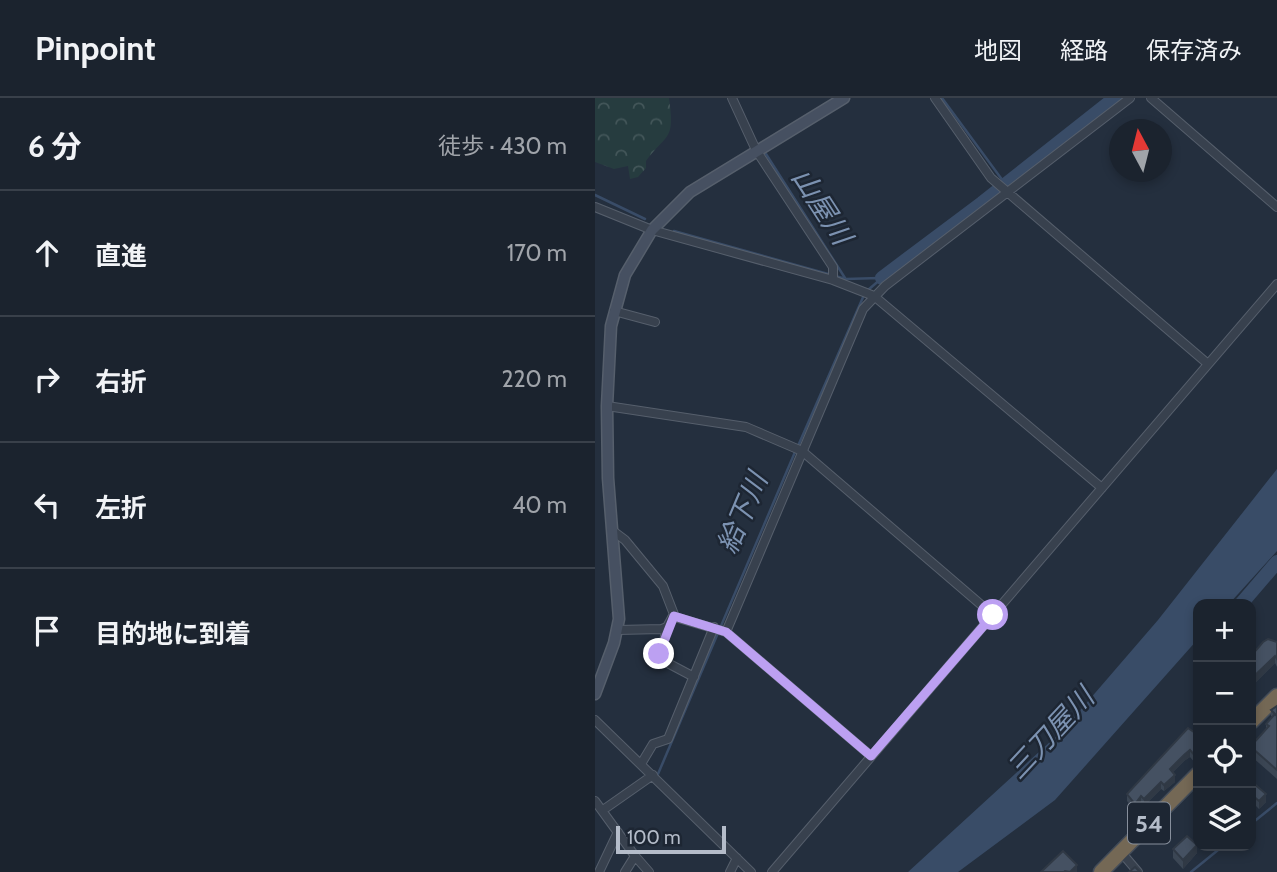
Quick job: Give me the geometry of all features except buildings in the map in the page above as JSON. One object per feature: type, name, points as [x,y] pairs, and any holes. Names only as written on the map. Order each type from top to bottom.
[{"type":"highway","points":[[1256,717],[1277,695]]},
{"type":"highway","name":"54","points":[[1101,872],[1193,779]]},
{"type":"street","points":[[732,98],[756,150],[834,277]]},
{"type":"street","points":[[595,694],[597,681],[618,630],[619,597],[608,478],[607,406],[614,311],[629,265],[652,230],[690,192],[844,98]]},
{"type":"street","points":[[935,98],[997,183],[1208,364]]},
{"type":"street","points":[[641,764],[653,744],[668,738],[694,677],[720,629],[863,309],[872,295],[1130,98]]},
{"type":"street","points":[[1151,98],[1277,206]]},
{"type":"street","points":[[595,207],[652,230],[834,277],[872,295],[1102,488]]},
{"type":"street","points":[[772,872],[1277,284]]},
{"type":"street","points":[[614,311],[655,322]]},
{"type":"street","points":[[607,406],[746,427],[799,449],[993,615]]},
{"type":"street","points":[[595,470],[608,478]]},
{"type":"street","points":[[613,531],[625,540],[663,586],[674,616]]},
{"type":"street","points":[[674,616],[720,629],[871,756]]},
{"type":"street","points":[[674,616],[667,626],[660,659],[694,677]]},
{"type":"street","points":[[618,630],[667,626]]},
{"type":"street","points":[[595,720],[751,872]]},
{"type":"street","points":[[603,810],[653,775]]},
{"type":"street","points":[[595,801],[649,872]]},
{"type":"street","points":[[599,872],[614,835],[618,832]]},
{"type":"street","points":[[1121,852],[1138,872]]},
{"type":"street","points":[[625,872],[635,856]]},
{"type":"street","points":[[730,872],[737,859]]},
{"type":"green space","points":[[595,98],[669,98],[671,122],[668,135],[646,161],[646,168],[638,177],[630,179],[628,166],[614,169],[595,162]]},
{"type":"water","points":[[1277,469],[1277,551],[1234,599],[1193,599],[1193,645],[1055,800],[958,872],[908,872],[1064,729],[1158,620]]},
{"type":"waterway","points":[[942,98],[1006,185]]},
{"type":"waterway","name":"給下川","points":[[882,278],[1115,98]]},
{"type":"waterway","name":"山屋川","points":[[766,154],[845,278]]},
{"type":"waterway","name":"給下川","points":[[595,195],[645,219]]},
{"type":"waterway","name":"給下川","points":[[674,231],[846,279],[879,278]]},
{"type":"waterway","name":"給下川","points":[[868,290],[882,278]]},
{"type":"waterway","name":"給下川","points":[[798,446],[864,295]]},
{"type":"waterway","name":"給下川","points":[[658,774],[795,452]]},
{"type":"waterway","name":"三刀屋川","points":[[1245,599],[1277,562]]},
{"type":"waterway","points":[[1256,820],[1277,803]]},
{"type":"waterway","points":[[1191,872],[1217,851]]},
{"type":"route","points":[[659,654],[667,626],[674,616],[726,632],[871,756],[993,615]]}]
